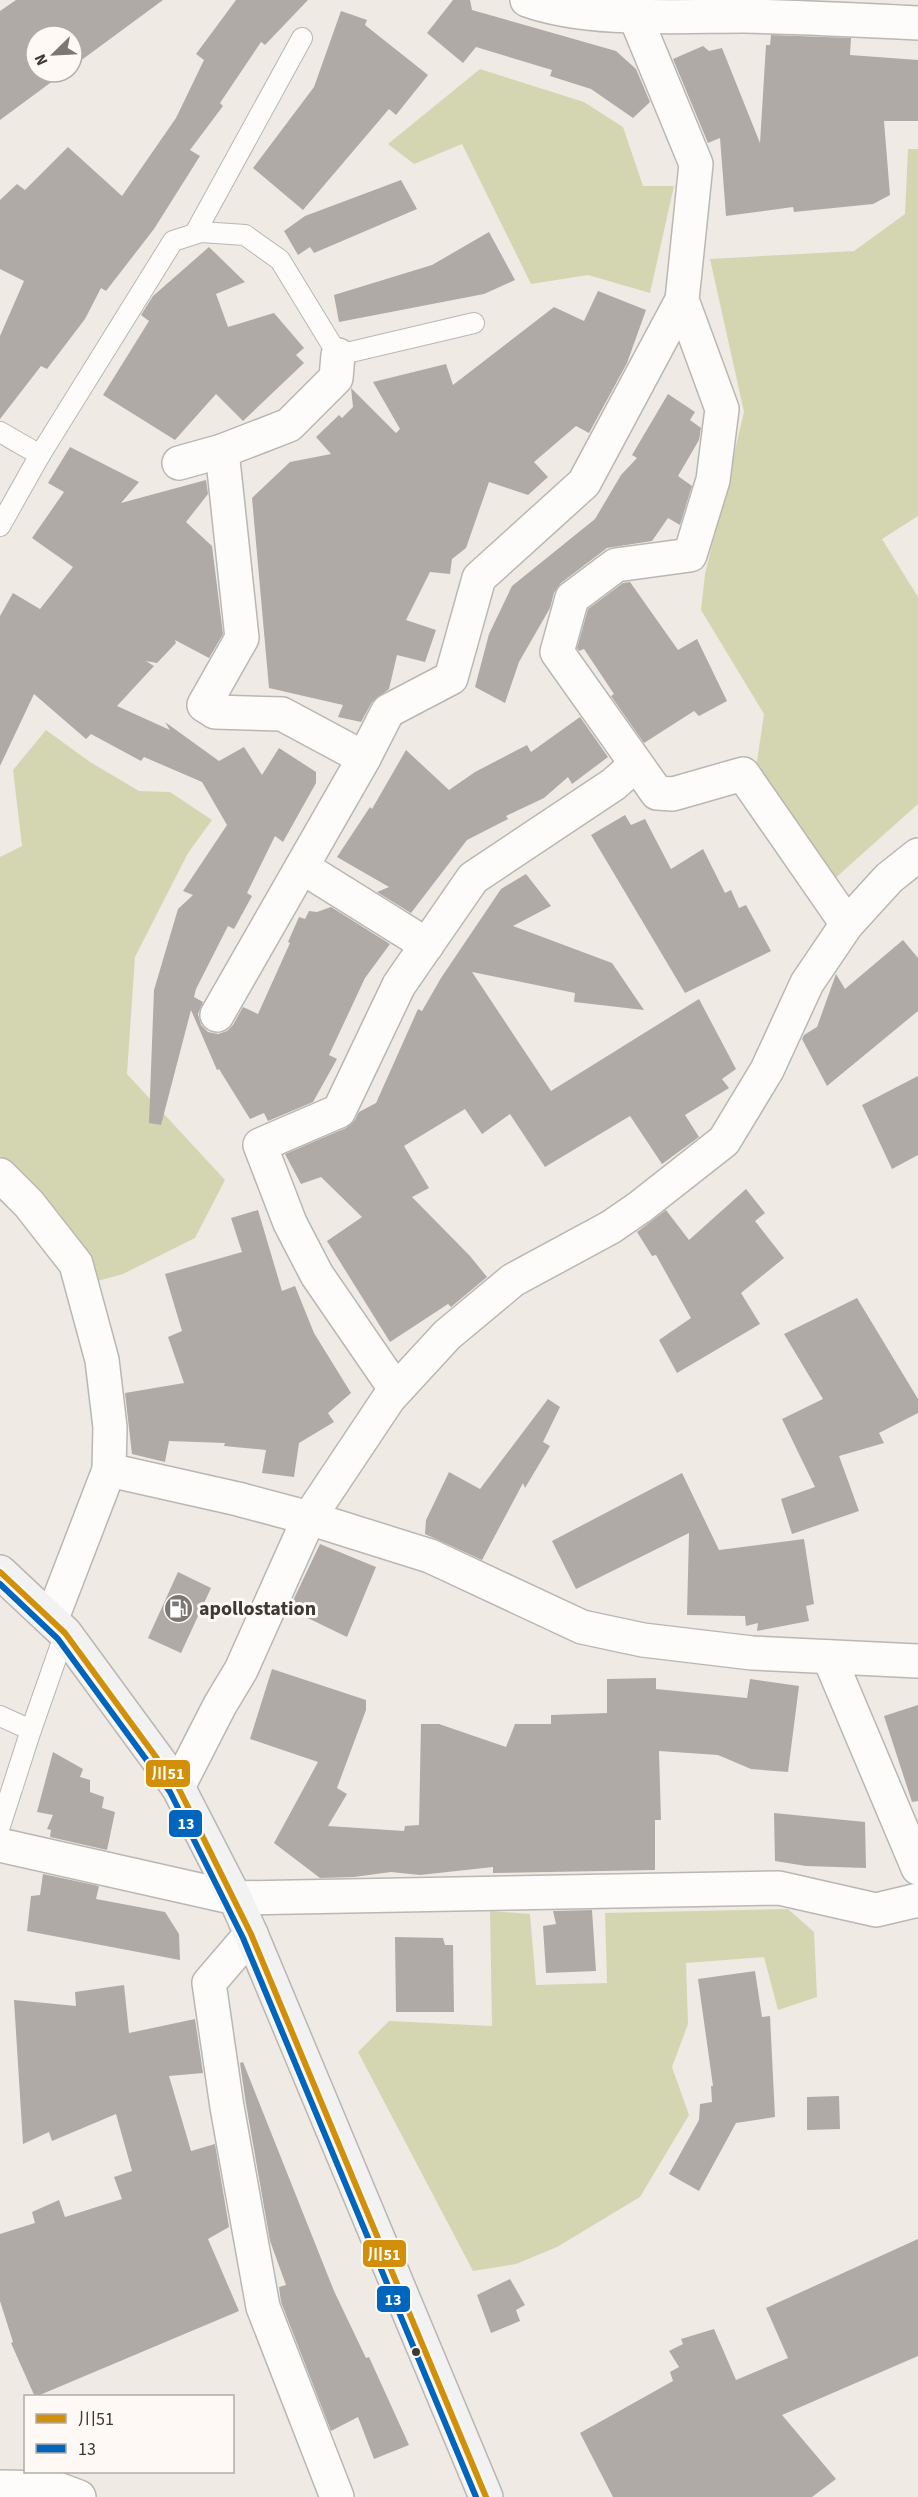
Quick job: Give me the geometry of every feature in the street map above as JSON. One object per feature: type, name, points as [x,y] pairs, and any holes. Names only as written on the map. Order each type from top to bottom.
[{"type":"main road","points":[[0,1572],[58,1625],[178,1786],[251,1934],[486,2497]]},
{"type":"street","points":[[527,0],[548,8],[635,16],[784,16],[918,23]]},
{"type":"street","points":[[217,1015],[364,758],[388,711],[452,678],[478,578],[584,483],[682,300],[696,164],[635,16]]},
{"type":"street","points":[[682,300],[722,409],[713,480],[690,555],[616,565],[572,598],[557,652],[657,793],[673,794],[743,774],[847,924]]},
{"type":"street","points":[[179,464],[222,451],[289,425],[336,378],[338,355]]},
{"type":"street","points":[[222,451],[242,638],[204,705],[214,711],[282,714],[364,758]]},
{"type":"street","points":[[396,1390],[317,1275],[290,1223],[260,1145],[339,1111],[399,985],[473,878],[614,784],[636,764]]},
{"type":"street","points":[[178,1786],[241,1670],[309,1518],[396,1390],[447,1335],[513,1280],[611,1227],[640,1208],[724,1141],[767,1070],[807,983],[847,924],[889,878],[918,855]]},
{"type":"street","points":[[302,867],[427,945]]},
{"type":"street","points":[[0,1175],[29,1204],[76,1264],[102,1360],[110,1427],[109,1470],[58,1625]]},
{"type":"street","points":[[109,1470],[309,1518],[430,1556],[582,1627],[654,1642],[752,1653],[918,1661]]},
{"type":"street","points":[[829,1657],[918,1868]]},
{"type":"street","points":[[0,1845],[235,1898],[779,1888],[876,1910],[918,1900]]},
{"type":"street","points":[[251,1934],[209,1983],[225,2096],[263,2307],[338,2497]]},
{"type":"street","points":[[0,2487],[55,2488],[79,2497]]},
{"type":"lane","points":[[195,233],[302,38]]},
{"type":"lane","points":[[0,526],[40,455],[173,241],[201,232],[245,235],[280,260],[338,355],[474,323]]},
{"type":"lane","points":[[0,432],[40,455]]},
{"type":"lane","points":[[0,1826],[31,1730],[58,1625]]},
{"type":"lane","points":[[0,1716],[31,1730]]},
{"type":"green space","points":[[480,69],[584,102],[623,127],[643,186],[674,186],[650,293],[588,275],[531,284],[462,144],[414,164],[388,144]]},
{"type":"green space","points":[[908,149],[918,149],[918,516],[882,539],[918,597],[918,804],[832,881],[756,768],[764,714],[701,610],[705,574],[744,412],[710,259],[854,251],[905,214]]},
{"type":"green space","points":[[46,730],[90,762],[139,791],[170,792],[212,820],[188,853],[135,957],[127,1074],[225,1180],[195,1238],[123,1274],[94,1282],[86,1251],[0,1156],[0,857],[22,846],[13,770]]},
{"type":"green space","points":[[788,1909],[814,1932],[817,1997],[778,2010],[764,1957],[686,1963],[688,2024],[672,2067],[689,2115],[640,2197],[557,2247],[516,2264],[473,2271],[358,2052],[389,2021],[492,2026],[490,1911],[530,1914],[536,1985],[607,1983],[605,1913]]},
{"type":"building","points":[[16,0],[163,0],[84,58],[84,24],[24,24],[24,84],[49,84],[0,120],[0,11]]},
{"type":"building","points":[[236,0],[308,0],[265,45],[261,42],[220,103],[223,106],[190,150],[200,156],[154,229],[106,291],[101,288],[85,319],[47,369],[41,366],[0,419],[0,336],[24,281],[0,269],[0,200],[17,184],[25,190],[68,147],[122,196],[176,118],[204,60],[196,54]]},
{"type":"building","points":[[453,0],[470,0],[472,10],[616,51],[636,69],[650,102],[633,118],[591,89],[550,76],[552,70],[476,47],[463,63],[427,33]]},
{"type":"building","points":[[341,11],[367,20],[365,25],[428,75],[396,115],[389,109],[303,210],[253,168],[314,87]]},
{"type":"building","points":[[771,35],[851,38],[850,55],[918,60],[918,121],[884,121],[890,195],[873,204],[794,212],[793,207],[726,216],[720,138],[708,143],[673,59],[703,46],[709,51],[722,48],[760,143],[766,45],[770,45]]},
{"type":"building","points":[[401,180],[417,209],[314,253],[310,247],[298,255],[284,231],[305,216]]},
{"type":"building","points":[[489,232],[515,280],[484,294],[339,322],[334,295],[432,265]]},
{"type":"building","points":[[209,247],[245,282],[216,294],[228,327],[274,313],[304,348],[296,355],[304,363],[243,421],[216,394],[175,440],[103,395],[149,321],[141,315],[153,296]]},
{"type":"building","points":[[598,291],[646,310],[627,363],[589,433],[576,426],[534,462],[548,477],[528,495],[489,482],[466,548],[452,559],[450,574],[430,572],[406,620],[436,630],[425,662],[397,655],[389,689],[372,702],[361,722],[338,717],[343,705],[269,688],[252,498],[290,462],[331,454],[316,437],[339,415],[342,418],[353,407],[351,388],[396,433],[400,429],[373,382],[446,364],[453,385],[554,307],[584,321]]},
{"type":"building","points":[[668,394],[695,412],[690,420],[701,428],[699,440],[678,476],[692,486],[680,525],[668,518],[652,541],[607,548],[561,583],[554,593],[550,608],[519,662],[505,703],[475,687],[489,634],[512,586],[595,519],[621,475],[637,458],[632,455]]},
{"type":"building","points":[[70,447],[139,482],[121,503],[206,480],[208,494],[186,522],[212,546],[223,634],[209,658],[175,640],[176,643],[157,663],[146,661],[154,666],[117,706],[170,730],[165,722],[219,761],[244,747],[262,775],[279,748],[316,772],[316,783],[283,842],[275,836],[247,893],[252,896],[234,929],[228,926],[196,989],[194,997],[203,1002],[198,1014],[201,1025],[208,1032],[218,1034],[227,1031],[233,1025],[243,1007],[258,1014],[290,943],[288,942],[299,917],[305,919],[309,911],[317,912],[331,907],[390,944],[365,978],[329,1055],[337,1059],[313,1102],[268,1121],[264,1113],[250,1119],[219,1069],[217,1070],[191,1010],[161,1125],[149,1123],[154,990],[178,909],[193,895],[183,891],[227,825],[202,782],[144,757],[141,761],[91,734],[86,739],[34,694],[0,766],[0,616],[13,593],[40,609],[73,567],[32,538],[64,492],[48,483]]},
{"type":"building","points":[[630,582],[678,650],[697,639],[727,701],[699,716],[694,711],[644,743],[611,696],[614,694],[584,649],[579,651],[577,648],[588,609],[623,583]]},
{"type":"building","points":[[580,717],[608,757],[572,784],[568,777],[544,798],[506,816],[508,819],[467,840],[411,913],[377,892],[389,887],[337,857],[370,807],[372,809],[406,750],[449,790],[475,772],[527,745],[531,752]]},
{"type":"building","points":[[625,815],[631,825],[645,819],[671,869],[703,849],[725,893],[731,890],[739,908],[746,905],[771,951],[685,993],[591,835]]},
{"type":"building","points":[[526,874],[551,906],[513,926],[612,963],[644,1010],[574,1002],[575,993],[472,972],[551,1091],[699,999],[736,1069],[722,1079],[729,1088],[685,1115],[699,1137],[662,1164],[630,1116],[545,1167],[510,1114],[482,1134],[465,1109],[404,1146],[429,1188],[412,1197],[470,1256],[487,1277],[451,1307],[448,1304],[390,1342],[327,1241],[362,1217],[321,1177],[301,1184],[285,1154],[346,1128],[355,1120],[359,1112],[376,1103],[418,1009],[422,1011],[441,978],[501,889]]},
{"type":"building","points":[[903,940],[918,958],[918,1011],[827,1086],[802,1039],[804,1035],[817,1027],[836,974],[845,989]]},
{"type":"building","points":[[918,1076],[918,1155],[892,1169],[862,1105]]},
{"type":"building","points":[[746,1189],[765,1213],[755,1221],[784,1258],[741,1293],[760,1324],[677,1373],[659,1340],[691,1318],[656,1255],[652,1256],[637,1232],[666,1210],[689,1240]]},
{"type":"building","points":[[258,1210],[282,1291],[295,1286],[314,1333],[351,1393],[328,1413],[334,1422],[299,1443],[294,1477],[262,1473],[266,1450],[224,1446],[225,1443],[169,1441],[165,1462],[132,1454],[125,1393],[184,1383],[168,1337],[182,1331],[165,1274],[242,1252],[231,1218]]},
{"type":"building","points":[[857,1298],[918,1399],[918,1413],[879,1433],[884,1443],[839,1456],[859,1511],[792,1534],[781,1499],[815,1487],[782,1419],[823,1399],[784,1334]]},
{"type":"building","points":[[548,1399],[560,1407],[543,1442],[550,1446],[525,1488],[523,1483],[482,1560],[425,1534],[426,1520],[449,1472],[480,1489]]},
{"type":"building","points":[[682,1473],[719,1550],[804,1539],[814,1604],[806,1606],[809,1621],[757,1631],[758,1623],[746,1626],[745,1616],[687,1615],[689,1533],[576,1589],[552,1541]]},
{"type":"building","points":[[320,1544],[376,1567],[347,1637],[289,1609]]},
{"type":"building","points":[[178,1572],[211,1588],[181,1653],[148,1638]]},
{"type":"building","points":[[272,1669],[366,1700],[366,1710],[337,1788],[347,1794],[328,1826],[404,1831],[405,1826],[419,1825],[421,1724],[439,1724],[506,1747],[515,1724],[551,1724],[551,1715],[607,1713],[607,1679],[656,1678],[656,1689],[747,1698],[750,1679],[799,1686],[788,1772],[751,1769],[718,1755],[659,1751],[661,1820],[655,1820],[655,1870],[493,1873],[493,1867],[420,1875],[391,1872],[354,1877],[320,1878],[274,1843],[318,1762],[250,1739]]},
{"type":"building","points":[[918,1705],[918,1801],[912,1802],[884,1716]]},
{"type":"building","points":[[53,1752],[83,1769],[80,1777],[90,1780],[90,1792],[104,1797],[102,1808],[115,1812],[107,1850],[50,1837],[51,1830],[47,1829],[53,1815],[37,1812]]},
{"type":"building","points":[[774,1813],[865,1822],[866,1868],[806,1866],[775,1861]]},
{"type":"building","points":[[43,1874],[99,1886],[96,1899],[165,1912],[179,1934],[180,1960],[27,1931],[31,1896],[40,1895]]},
{"type":"building","points":[[592,1910],[596,1971],[546,1973],[543,1926],[556,1924],[553,1911]]},
{"type":"building","points":[[395,1937],[443,1938],[445,1945],[453,1945],[454,2012],[396,2012]]},
{"type":"building","points":[[755,1971],[762,2017],[770,2016],[775,2117],[736,2123],[699,2191],[669,2174],[699,2120],[700,2104],[712,2102],[711,2086],[713,2086],[698,1979]]},
{"type":"building","points":[[124,1985],[129,2033],[195,2019],[203,2073],[169,2076],[191,2151],[215,2144],[229,2227],[208,2239],[239,2311],[40,2395],[34,2395],[11,2343],[13,2342],[0,2301],[0,2234],[35,2223],[32,2212],[59,2200],[65,2217],[122,2199],[114,2177],[132,2171],[116,2114],[52,2141],[49,2132],[23,2144],[14,2000],[76,2006],[75,1992]]},
{"type":"building","points":[[243,2062],[334,2291],[366,2358],[369,2357],[409,2445],[374,2459],[358,2417],[331,2431],[281,2302],[279,2287],[286,2285],[270,2241],[246,2104],[240,2063]]},
{"type":"building","points":[[839,2096],[840,2129],[807,2130],[807,2097]]},
{"type":"building","points":[[918,2239],[918,2356],[782,2415],[836,2479],[812,2497],[613,2497],[580,2433],[673,2381],[670,2372],[679,2367],[669,2351],[683,2344],[681,2339],[714,2329],[736,2380],[788,2358],[766,2308]]},
{"type":"building","points":[[510,2279],[525,2305],[516,2310],[520,2321],[491,2333],[477,2295]]},
{"type":"transit line","name":"川51","points":[[0,1572],[65,1633],[178,1787],[251,1934],[486,2497]]},
{"type":"transit line","name":"13","points":[[0,1584],[58,1639],[170,1792],[243,1938],[476,2497]]},
{"type":"place","name":"apollostation","points":[[178,1609]]}]
